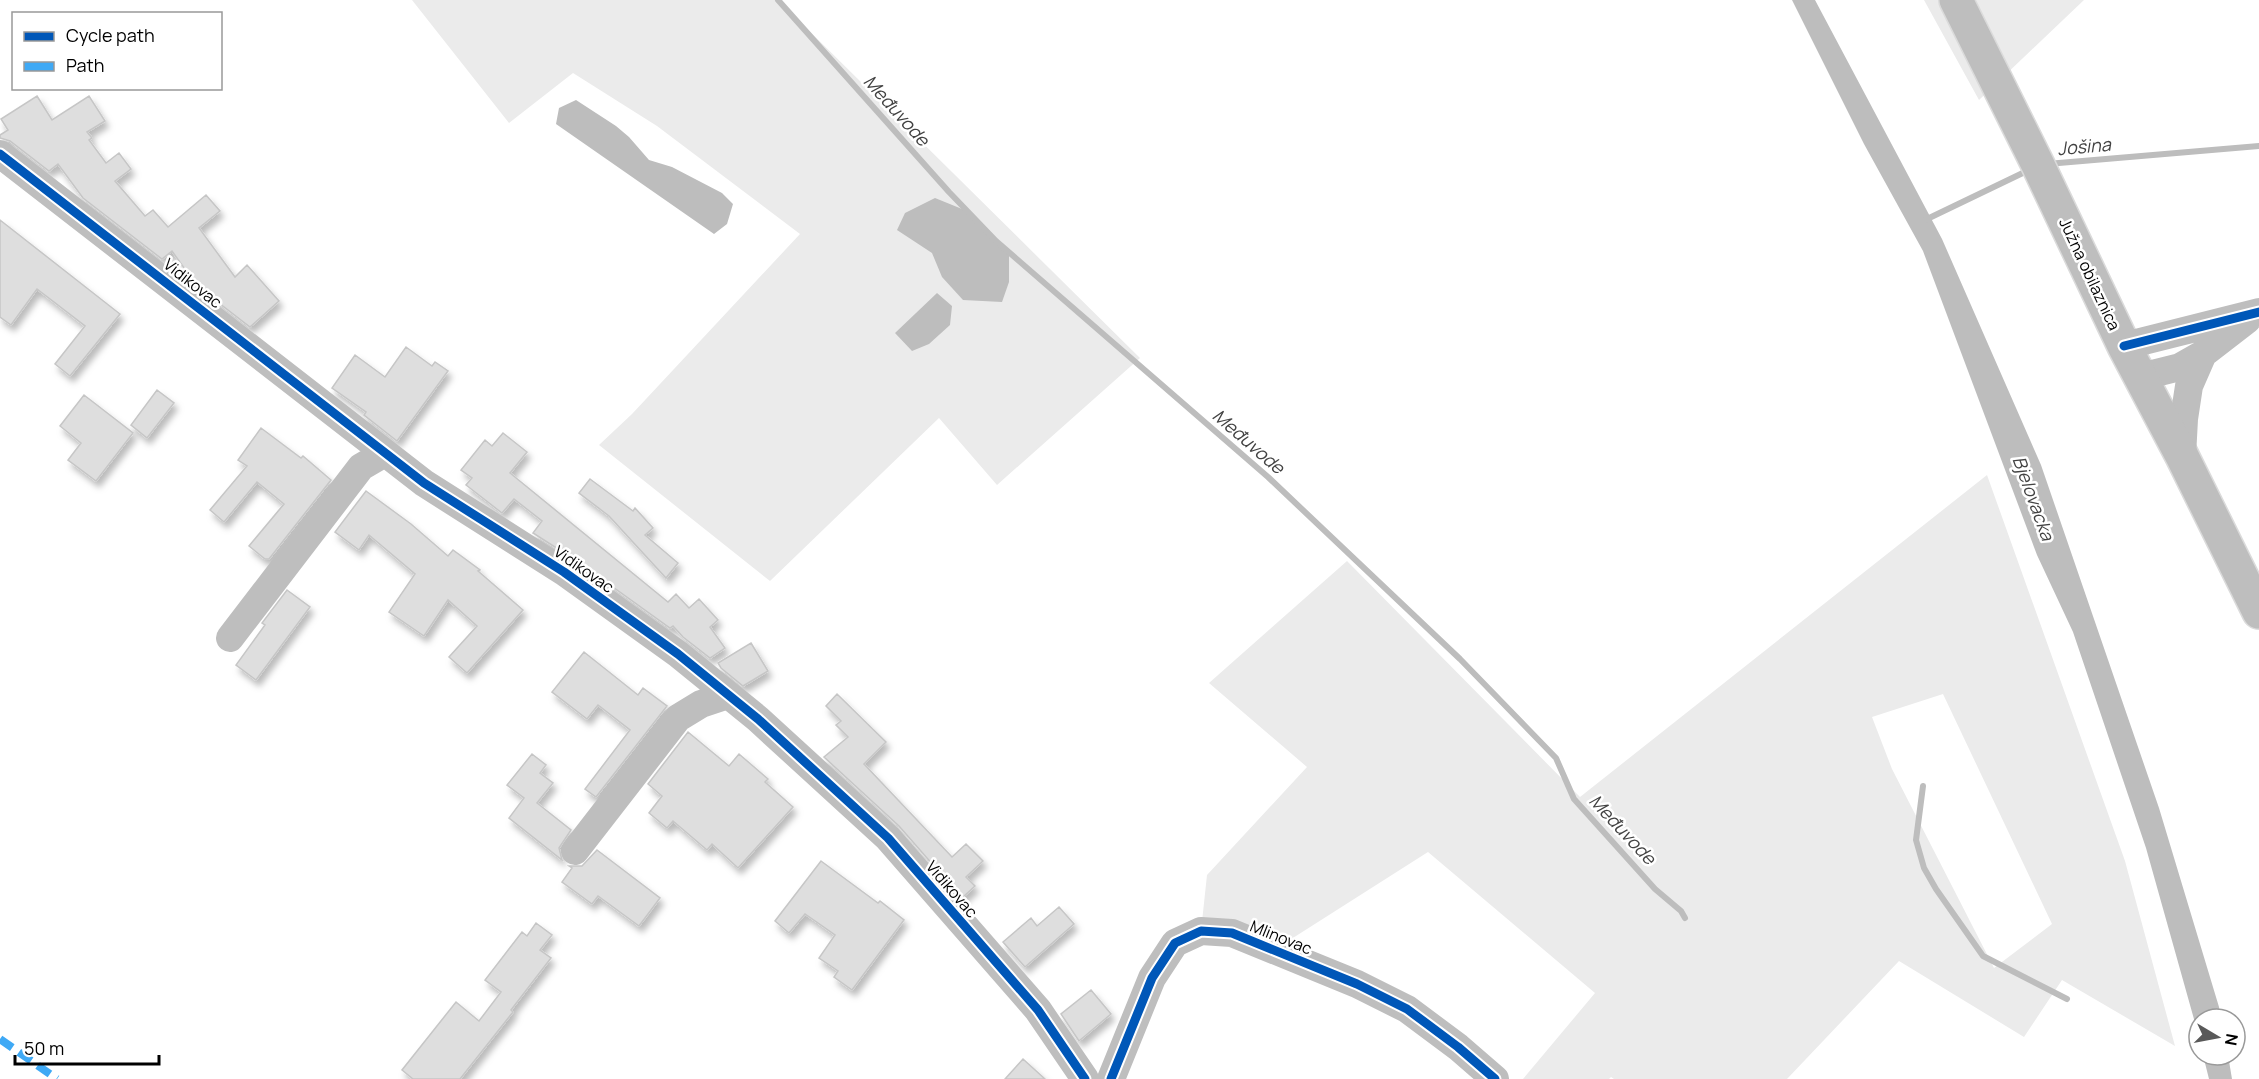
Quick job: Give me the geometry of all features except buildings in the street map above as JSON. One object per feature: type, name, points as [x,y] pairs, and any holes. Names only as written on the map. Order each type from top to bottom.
[{"type":"main road","name":"Južna obilaznica","points":[[1956,0],[2124,346],[2182,456],[2259,612]]},
{"type":"street","name":"Vidikovac","points":[[0,154],[424,483],[564,572],[678,654],[758,719],[888,838],[1038,1010],[1085,1079]]},
{"type":"street","points":[[2124,346],[2258,313]]},
{"type":"street","points":[[2140,377],[2180,367],[2203,354],[2258,313]]},
{"type":"street","points":[[2182,456],[2189,386],[2203,354]]},
{"type":"street","points":[[230,638],[361,467],[385,453]]},
{"type":"street","points":[[575,851],[678,717],[700,704],[728,695]]},
{"type":"street","name":"Mlinovac","points":[[1111,1079],[1152,978],[1175,943],[1201,931],[1232,933],[1357,984],[1407,1009],[1496,1079]]},
{"type":"shaded area","points":[[412,0],[778,0],[1140,358],[997,485],[939,418],[770,581],[599,445],[632,414],[800,234],[657,126],[573,73],[509,123]]},
{"type":"shaded area","points":[[1924,0],[2084,0],[1979,100]]},
{"type":"shaded area","points":[[1987,475],[2125,861],[2175,1046],[2062,980],[2024,1037],[1899,961],[1787,1079],[1614,1079],[1611,1077],[1609,1079],[1523,1079],[1595,993],[1428,852],[1274,950],[1201,931],[1207,875],[1307,767],[1209,683],[1347,561],[1580,797]],"holes":[[[1943,694],[2052,924],[1994,968],[1892,769],[1872,717]]]},
{"type":"water","name":"Bjelovacka","points":[[1792,0],[1815,0],[1942,239],[2041,465],[2159,808],[2219,1007],[2191,1007],[2146,848],[2073,632],[2037,555],[1923,251],[1864,144]]},
{"type":"water","points":[[576,100],[616,126],[649,160],[672,167],[722,193],[733,204],[727,224],[714,234],[556,124],[559,108]]},
{"type":"water","points":[[935,198],[967,211],[1009,255],[1009,282],[1002,302],[963,300],[942,277],[932,253],[897,230],[905,213]]},
{"type":"water","points":[[937,293],[952,306],[950,325],[929,344],[912,351],[895,333]]},
{"type":"water","points":[[2206,1067],[2230,1067],[2232,1079],[2209,1079]]},
{"type":"waterway","name":"Međuvode","points":[[778,0],[949,192],[996,241],[1268,477],[1460,659],[1556,758],[1574,799],[1655,889],[1681,911],[1685,918]]},
{"type":"waterway","name":"Jošina","points":[[2047,164],[2259,146]]},
{"type":"waterway","name":"Jošina","points":[[1925,220],[2029,170]]},
{"type":"waterway","points":[[1923,786],[1916,840],[1924,868],[1936,889],[1983,956],[2067,999]]},
{"type":"marked path","points":[[0,1039],[57,1079]]},
{"type":"cycle path","points":[[0,154],[424,483],[564,572],[678,654],[758,719],[888,838],[1038,1010],[1085,1079]]},
{"type":"cycle path","points":[[2124,346],[2259,312]]},
{"type":"cycle path","points":[[1111,1079],[1152,978],[1175,943],[1201,931],[1232,933],[1357,984],[1407,1009],[1458,1047],[1495,1079]]}]
